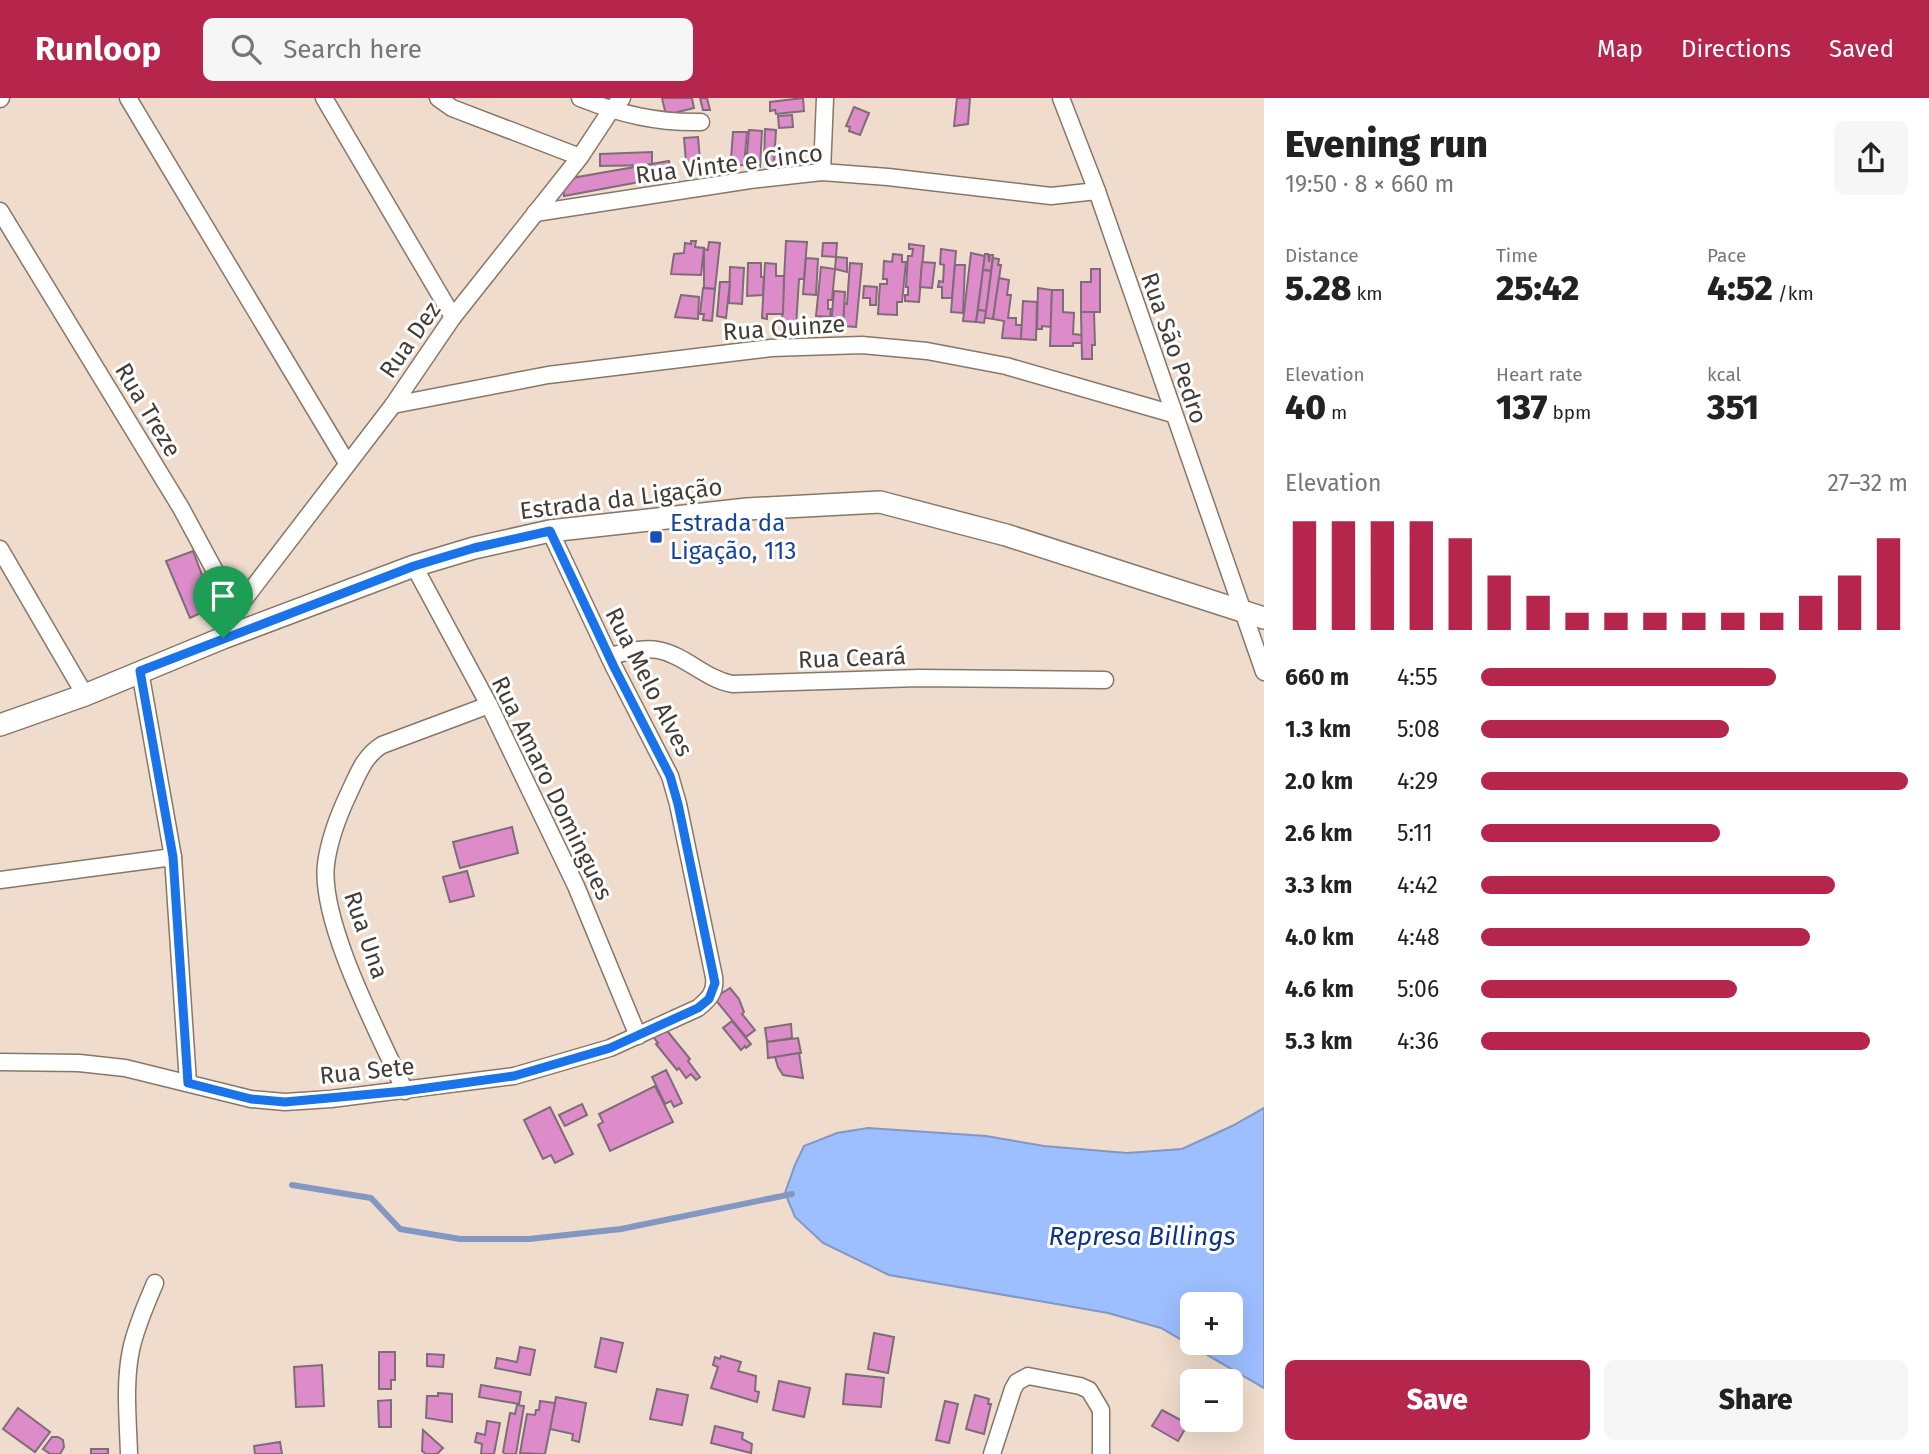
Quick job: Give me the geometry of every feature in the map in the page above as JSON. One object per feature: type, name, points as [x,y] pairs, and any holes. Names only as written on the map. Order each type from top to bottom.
[{"type":"street","points":[[128,98],[347,463]]},
{"type":"street","points":[[324,98],[453,317]]},
{"type":"street","points":[[438,98],[452,108],[580,158]]},
{"type":"street","points":[[579,98],[611,110],[662,122],[701,122]]},
{"type":"street","name":"Rua Dez","points":[[236,610],[393,405],[453,317],[580,158],[611,110],[622,98]]},
{"type":"street","points":[[822,172],[825,98]]},
{"type":"street","name":"Rua São Pedro","points":[[1061,98],[1097,191],[1173,414],[1254,616],[1264,672]]},
{"type":"street","name":"Rua Vinte e Cinco","points":[[535,214],[750,180],[822,172],[1051,196],[1097,191]]},
{"type":"street","name":"Rua Treze","points":[[0,211],[181,508],[236,610]]},
{"type":"street","name":"Rua Quinze","points":[[393,405],[548,375],[771,348],[862,345],[927,351],[1006,366],[1173,414]]},
{"type":"street","name":"Estrada da Ligação","points":[[0,725],[85,695],[223,638],[414,566],[474,548],[550,531],[747,509],[880,502],[1006,535],[1254,616]]},
{"type":"street","name":"Rua Melo Alves","points":[[550,531],[670,776],[715,983]]},
{"type":"street","points":[[0,549],[85,695]]},
{"type":"street","name":"Rua Amaro Domingues","points":[[414,566],[489,705],[576,886],[638,1035]]},
{"type":"street","points":[[223,638],[236,610]]},
{"type":"street","name":"Rua Ceará","points":[[609,656],[638,650],[657,650],[675,656],[718,681],[732,684],[919,678],[1105,680]]},
{"type":"street","points":[[140,671],[173,857],[188,1083]]},
{"type":"street","name":"Rua Una","points":[[405,1091],[340,945],[326,891],[326,864],[343,807],[365,760],[374,750],[489,705]]},
{"type":"street","points":[[0,880],[173,857]]},
{"type":"street","name":"Rua Sete","points":[[0,1062],[79,1063],[125,1068],[251,1099],[285,1102],[405,1091],[514,1076],[580,1058],[698,1008],[709,999],[715,983]]},
{"type":"street","points":[[129,1454],[127,1385],[131,1350],[140,1319],[156,1283]]},
{"type":"street","points":[[992,1454],[1013,1389],[1017,1382],[1028,1376],[1089,1390],[1101,1410],[1101,1454]]},
{"type":"water","name":"Represa Billings","points":[[1264,1108],[1264,1388],[1243,1376],[1243,1369],[1231,1369],[1207,1355],[1243,1355],[1243,1292],[1180,1292],[1180,1339],[1161,1328],[1108,1313],[889,1275],[823,1243],[795,1217],[785,1193],[804,1146],[837,1133],[868,1128],[986,1136],[1044,1146],[1127,1153],[1182,1149]]},
{"type":"building","points":[[662,98],[692,98],[694,108],[666,115]]},
{"type":"building","points":[[700,98],[707,98],[710,110],[703,110]]},
{"type":"building","points":[[803,98],[804,111],[776,114],[775,110],[770,111],[770,102]]},
{"type":"building","points":[[957,98],[970,98],[968,124],[954,126]]},
{"type":"building","points":[[854,107],[869,113],[860,135],[849,131],[850,127],[846,126]]},
{"type":"building","points":[[792,115],[793,127],[779,128],[778,116]]},
{"type":"building","points":[[765,129],[776,130],[774,164],[764,163]]},
{"type":"building","points":[[749,130],[762,131],[760,167],[746,166]]},
{"type":"building","points":[[733,132],[747,132],[744,165],[726,166],[726,159],[731,159]]},
{"type":"building","points":[[698,137],[701,171],[687,173],[684,138]]},
{"type":"building","points":[[652,152],[652,165],[600,166],[600,154]]},
{"type":"building","points":[[669,161],[672,176],[564,196],[563,187],[572,178]]},
{"type":"building","points":[[691,241],[696,241],[695,247],[704,248],[701,275],[671,274],[674,254],[684,253],[685,243],[691,244]]},
{"type":"building","points":[[786,241],[807,242],[804,279],[799,279],[796,326],[801,326],[800,336],[781,338]]},
{"type":"building","points":[[709,242],[720,243],[715,289],[704,288],[704,249],[708,250]]},
{"type":"building","points":[[823,243],[837,243],[836,257],[822,256]]},
{"type":"building","points":[[909,244],[924,246],[919,302],[905,301],[905,295],[908,295],[908,256],[912,256],[913,249],[909,249]]},
{"type":"building","points":[[941,249],[956,251],[952,298],[942,298],[942,287],[938,287],[939,281],[943,282]]},
{"type":"building","points":[[971,253],[985,256],[976,322],[963,321]]},
{"type":"building","points":[[893,254],[902,255],[902,262],[906,262],[902,302],[897,302],[897,315],[878,314],[880,284],[887,284],[887,279],[883,279],[884,261],[892,262]]},
{"type":"building","points":[[985,254],[988,254],[989,262],[990,255],[993,255],[991,271],[983,270]]},
{"type":"building","points":[[836,257],[847,258],[847,272],[835,269]]},
{"type":"building","points":[[806,258],[818,259],[816,295],[803,294]]},
{"type":"building","points":[[993,258],[999,259],[998,265],[1001,265],[993,319],[985,318]]},
{"type":"building","points":[[922,262],[935,263],[932,288],[920,287]]},
{"type":"building","points":[[748,263],[761,263],[761,277],[764,277],[763,295],[747,296]]},
{"type":"building","points":[[765,263],[776,264],[776,276],[784,276],[783,314],[767,314],[767,319],[762,318]]},
{"type":"building","points":[[850,263],[862,264],[856,327],[843,326]]},
{"type":"building","points":[[955,265],[965,265],[963,313],[951,312]]},
{"type":"building","points":[[730,267],[744,268],[742,304],[729,303]]},
{"type":"building","points":[[821,267],[835,269],[832,300],[828,300],[830,317],[816,316]]},
{"type":"building","points":[[1091,269],[1100,269],[1100,312],[1081,312],[1081,282],[1091,282]]},
{"type":"building","points":[[983,270],[991,271],[986,311],[978,310]]},
{"type":"building","points":[[999,278],[1009,280],[1007,295],[1011,295],[1008,318],[1016,318],[1016,325],[1022,325],[1021,339],[1002,338],[1004,321],[993,319]]},
{"type":"building","points":[[720,282],[730,282],[726,318],[717,316]]},
{"type":"building","points":[[864,286],[877,287],[876,305],[870,305],[870,298],[863,298]]},
{"type":"building","points":[[703,288],[715,289],[712,321],[703,320],[704,314],[700,314]]},
{"type":"building","points":[[1038,288],[1052,290],[1051,327],[1042,326],[1042,329],[1037,329]]},
{"type":"building","points":[[1052,290],[1063,290],[1063,312],[1074,313],[1073,334],[1082,335],[1082,343],[1073,343],[1073,346],[1050,346]]},
{"type":"building","points":[[834,291],[845,292],[843,326],[831,325]]},
{"type":"building","points":[[681,295],[699,297],[698,319],[675,317]]},
{"type":"building","points":[[1023,301],[1037,302],[1036,340],[1021,339]]},
{"type":"building","points":[[978,310],[986,311],[984,323],[976,322]]},
{"type":"building","points":[[1081,312],[1094,312],[1095,345],[1092,345],[1092,359],[1082,359]]},
{"type":"building","points":[[193,551],[214,607],[190,618],[166,561]]},
{"type":"building","points":[[512,827],[518,853],[460,868],[453,842]]},
{"type":"building","points":[[467,871],[474,896],[450,902],[443,877]]},
{"type":"building","points":[[730,988],[739,999],[744,1012],[742,1014],[755,1030],[746,1037],[714,998]]},
{"type":"building","points":[[732,1021],[751,1044],[746,1048],[745,1046],[741,1050],[723,1028]]},
{"type":"building","points":[[791,1024],[792,1038],[767,1042],[765,1028]]},
{"type":"building","points":[[664,1027],[690,1059],[688,1061],[700,1077],[696,1080],[691,1074],[686,1078],[679,1068],[677,1070],[656,1044],[658,1043],[651,1034]]},
{"type":"building","points":[[798,1038],[801,1053],[768,1058],[767,1042]]},
{"type":"building","points":[[799,1053],[803,1078],[783,1075],[775,1057]]},
{"type":"building","points":[[666,1070],[682,1103],[674,1107],[671,1101],[665,1104],[652,1077]]},
{"type":"building","points":[[655,1086],[673,1122],[610,1151],[598,1125],[603,1122],[599,1114]]},
{"type":"building","points":[[582,1104],[587,1115],[565,1126],[559,1115]]},
{"type":"building","points":[[550,1107],[573,1154],[555,1163],[551,1155],[543,1159],[524,1120]]},
{"type":"building","points":[[874,1333],[894,1337],[888,1373],[868,1369]]},
{"type":"building","points":[[601,1338],[623,1343],[616,1372],[595,1367]]},
{"type":"building","points":[[520,1347],[535,1350],[530,1375],[495,1368],[497,1358],[517,1362]]},
{"type":"building","points":[[379,1352],[395,1352],[395,1380],[391,1380],[391,1389],[379,1389]]},
{"type":"building","points":[[427,1354],[444,1355],[443,1367],[427,1366]]},
{"type":"building","points":[[721,1356],[741,1362],[738,1371],[756,1376],[755,1391],[759,1392],[757,1402],[711,1388],[718,1367],[713,1365],[715,1357],[720,1359]]},
{"type":"building","points":[[322,1365],[324,1406],[296,1407],[294,1367]]},
{"type":"building","points":[[846,1374],[884,1378],[881,1407],[843,1404]]},
{"type":"building","points":[[779,1381],[810,1388],[804,1417],[773,1410]]},
{"type":"building","points":[[481,1385],[521,1392],[519,1404],[479,1397]]},
{"type":"building","points":[[657,1389],[688,1395],[682,1425],[650,1419]]},
{"type":"building","points":[[438,1393],[452,1394],[452,1422],[426,1418],[427,1396],[438,1396]]},
{"type":"building","points":[[975,1395],[989,1399],[988,1404],[991,1404],[984,1434],[966,1429]]},
{"type":"building","points":[[556,1397],[586,1403],[579,1442],[572,1440],[573,1434],[550,1429]]},
{"type":"building","points":[[391,1400],[391,1427],[379,1427],[378,1401]]},
{"type":"building","points":[[540,1401],[555,1403],[545,1454],[520,1453],[527,1414],[535,1415]]},
{"type":"building","points":[[945,1401],[958,1404],[949,1443],[936,1440]]},
{"type":"building","points":[[517,1405],[524,1406],[516,1454],[505,1454],[503,1452],[510,1413],[515,1414]]},
{"type":"building","points":[[18,1408],[50,1432],[35,1452],[3,1429]]},
{"type":"building","points":[[1162,1410],[1180,1420],[1180,1432],[1183,1432],[1178,1441],[1152,1426]]},
{"type":"building","points":[[487,1421],[500,1423],[494,1454],[481,1454],[482,1444],[475,1442],[477,1433],[485,1435]]},
{"type":"building","points":[[715,1426],[743,1433],[742,1439],[752,1444],[751,1453],[711,1443]]},
{"type":"building","points":[[423,1430],[443,1448],[437,1454],[426,1454],[422,1451]]},
{"type":"building","points":[[52,1437],[63,1440],[64,1447],[60,1454],[50,1454],[43,1449]]},
{"type":"building","points":[[280,1442],[282,1454],[255,1454],[254,1446]]},
{"type":"building","points":[[91,1449],[108,1449],[108,1454],[91,1454]]},
{"type":"waterway","points":[[292,1185],[371,1198],[400,1229],[460,1239],[529,1239],[621,1229],[792,1194]]},
{"type":"place","name":"Estrada da Ligação, 113","points":[[656,537]]},
{"type":"route","points":[[550,531],[614,667],[670,776],[715,983],[709,999],[698,1008],[610,1048],[514,1076],[405,1091],[285,1102],[251,1099],[188,1083],[173,857],[140,671],[223,638],[414,566],[474,548],[550,531]]}]
